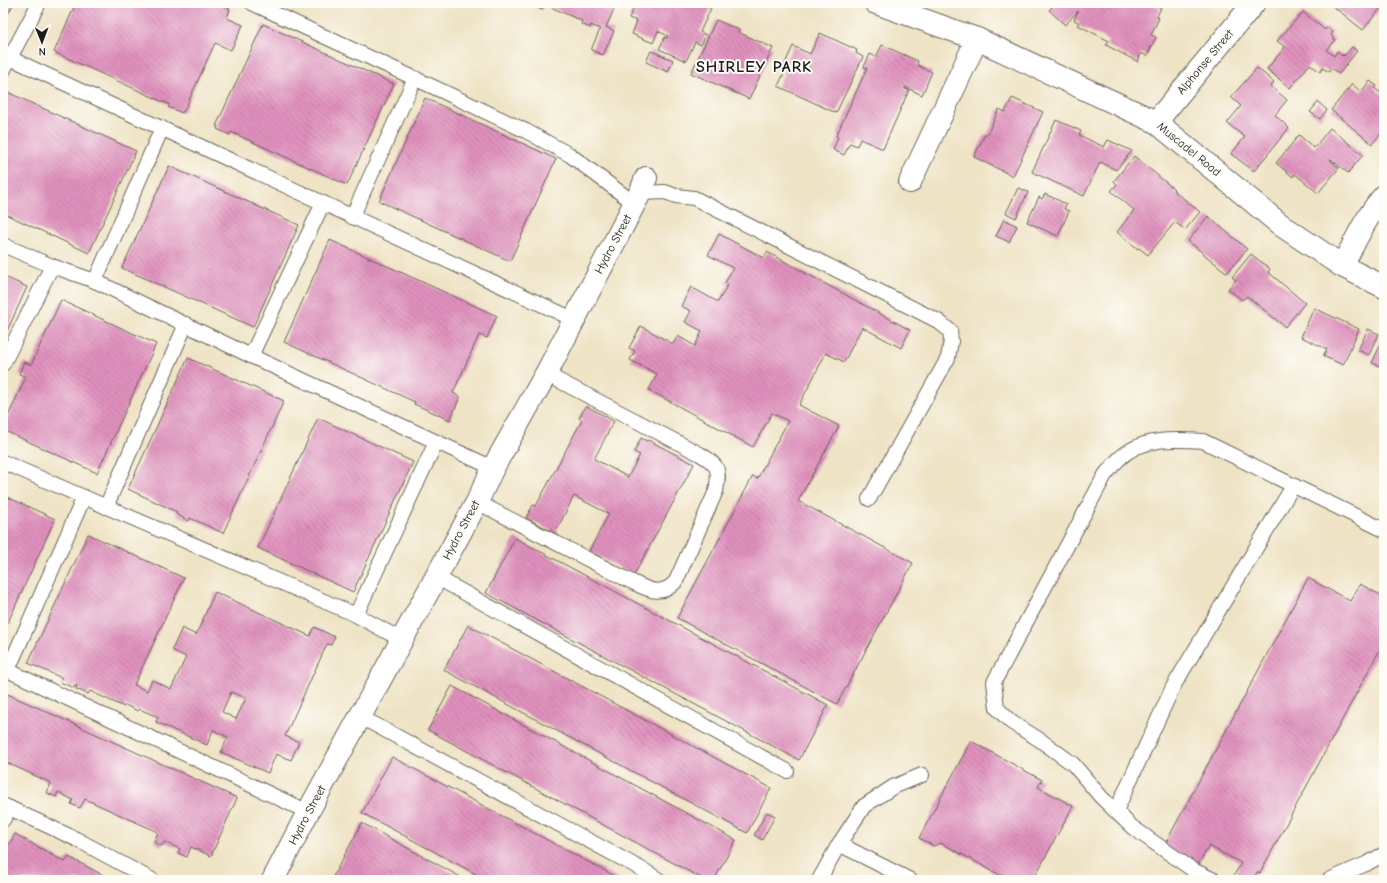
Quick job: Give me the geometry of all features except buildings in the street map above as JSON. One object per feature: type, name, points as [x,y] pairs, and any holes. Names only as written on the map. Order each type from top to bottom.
[{"type":"street","name":"Muscadel Road","points":[[876,3],[977,39],[1156,122],[1281,225],[1342,266],[1384,287]]},
{"type":"street","name":"Alphonse Street","points":[[1156,122],[1254,3]]},
{"type":"street","points":[[910,182],[977,39]]},
{"type":"street","name":"Hydro Street","points":[[273,880],[359,716],[477,502],[492,468],[546,374],[640,192]]},
{"type":"street","points":[[1342,266],[1360,232],[1384,196]]},
{"type":"lane","points":[[3,71],[39,3]]},
{"type":"lane","points":[[252,3],[526,131],[640,192],[665,192],[676,196],[694,198],[938,321],[950,331],[951,341],[948,358],[870,499]]},
{"type":"lane","points":[[10,58],[573,320]]},
{"type":"lane","points":[[352,216],[415,78]]},
{"type":"lane","points":[[95,281],[162,128]]},
{"type":"lane","points":[[251,356],[323,203]]},
{"type":"lane","points":[[3,245],[52,266],[95,281],[251,356],[492,468]]},
{"type":"lane","points":[[3,364],[52,266]]},
{"type":"lane","points":[[106,507],[186,324]]},
{"type":"lane","points":[[477,502],[626,579],[649,589],[658,591],[665,590],[676,581],[716,492],[719,477],[712,461],[546,374]]},
{"type":"lane","points":[[1214,880],[1193,870],[1132,827],[1101,797],[1073,764],[1040,740],[1011,722],[997,708],[994,682],[1105,475],[1118,459],[1147,443],[1160,440],[1180,439],[1203,441],[1384,530]]},
{"type":"lane","points":[[356,614],[436,442]]},
{"type":"lane","points":[[3,462],[356,614],[402,640]]},
{"type":"lane","points":[[1116,811],[1173,687],[1293,486]]},
{"type":"lane","points":[[84,497],[5,669],[308,812]]},
{"type":"lane","points":[[436,577],[787,771]]},
{"type":"lane","points":[[359,716],[659,880]]},
{"type":"lane","points":[[819,880],[839,844],[864,806],[893,787],[922,775]]},
{"type":"lane","points":[[5,811],[76,839],[152,880]]},
{"type":"lane","points":[[839,844],[902,878]]},
{"type":"lane","points":[[1329,880],[1368,863],[1384,854]]},
{"type":"district","name":"SHIRLEY PARK","points":[[754,66]]}]
